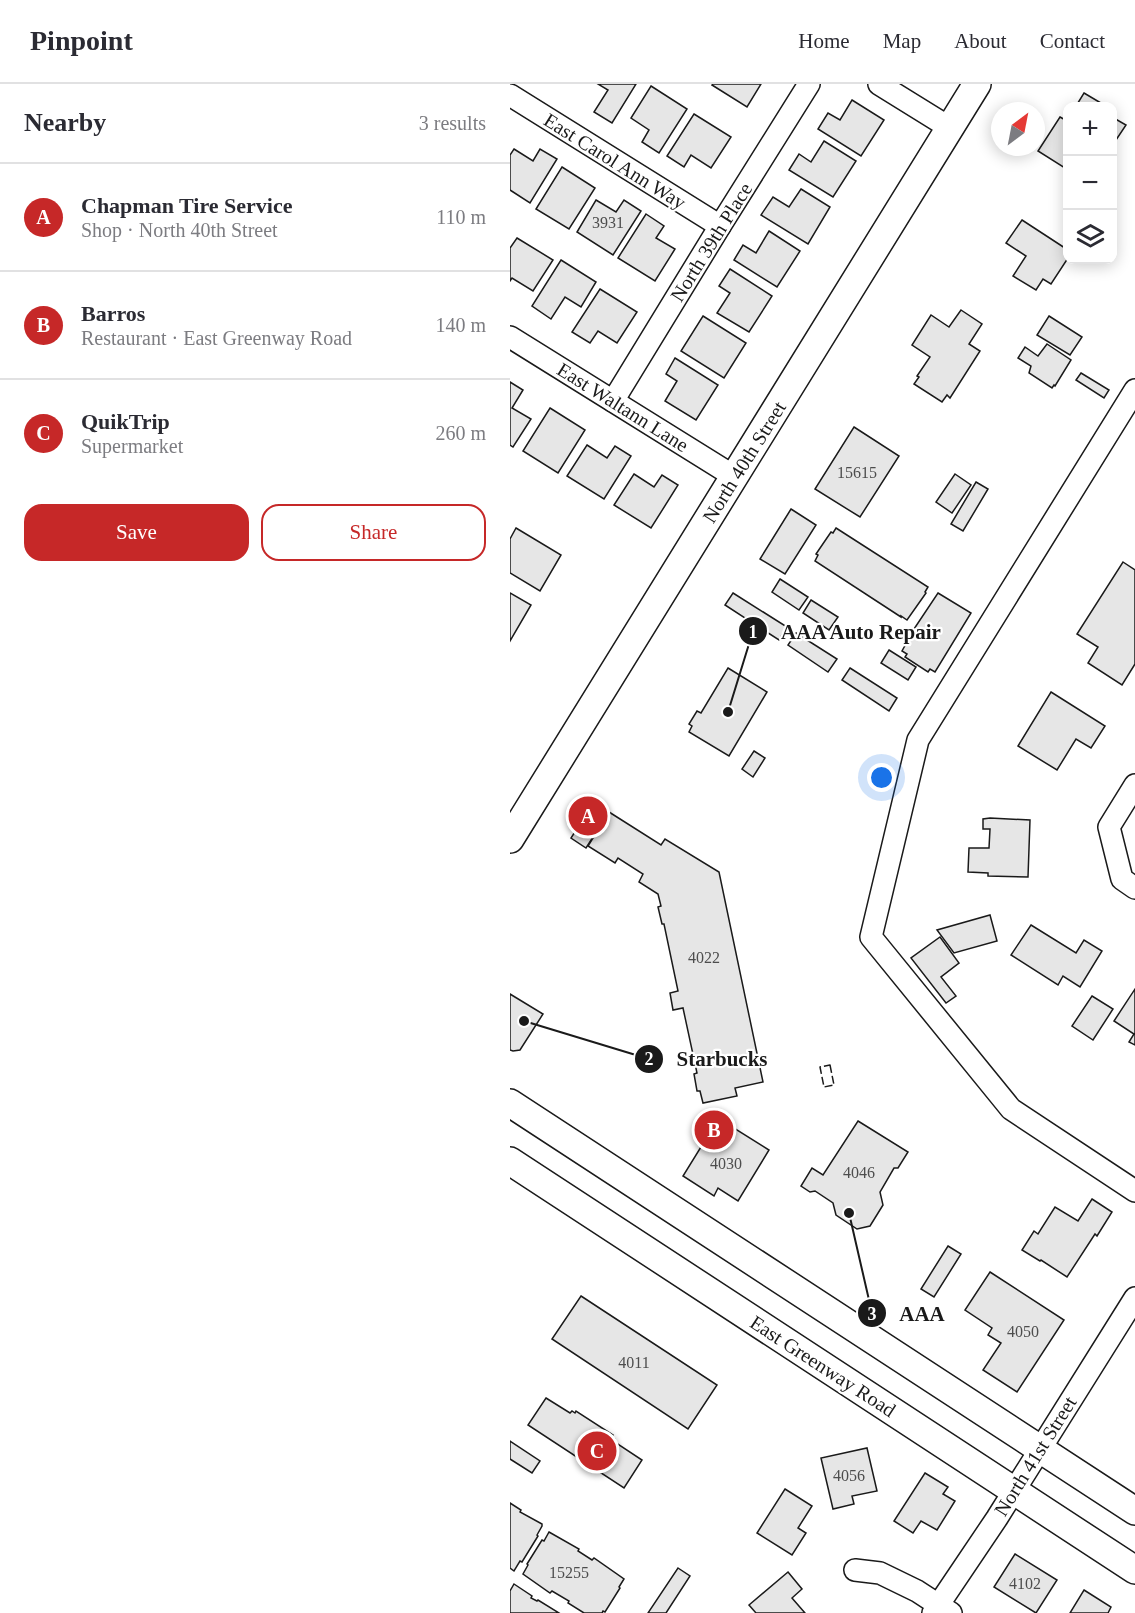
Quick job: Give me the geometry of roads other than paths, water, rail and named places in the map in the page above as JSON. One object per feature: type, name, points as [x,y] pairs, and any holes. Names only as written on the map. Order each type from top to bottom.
[{"type":"main road","name":"North 40th Street","points":[[510,839],[977,84]]},
{"type":"main road","points":[[510,1103],[1135,1511]]},
{"type":"main road","name":"East Greenway Road","points":[[510,1161],[1135,1570]]},
{"type":"street","name":"North 39th Place","points":[[613,401],[809,84]]},
{"type":"street","points":[[879,84],[950,128]]},
{"type":"street","name":"East Carol Ann Way","points":[[510,95],[720,226]]},
{"type":"street","name":"East Waltann Lane","points":[[510,337],[735,477]]},
{"type":"street","points":[[1135,390],[918,740],[871,937],[1011,1109],[1135,1191]]},
{"type":"street","points":[[1135,785],[1109,827],[1122,879],[1135,888]]},
{"type":"street","name":"North 41st Street","points":[[941,1610],[1135,1298]]},
{"type":"street","points":[[855,1570],[880,1573],[917,1591],[941,1610]]},
{"type":"place","name":"AAA Auto Repair","points":[[728,712]]},
{"type":"place","name":"Chapman Tire Service","points":[[588,816]]},
{"type":"place","name":"Starbucks","points":[[524,1021]]},
{"type":"place","name":"Barros","points":[[714,1130]]},
{"type":"place","name":"AAA","points":[[849,1213]]},
{"type":"place","name":"QuikTrip","points":[[597,1451]]}]
